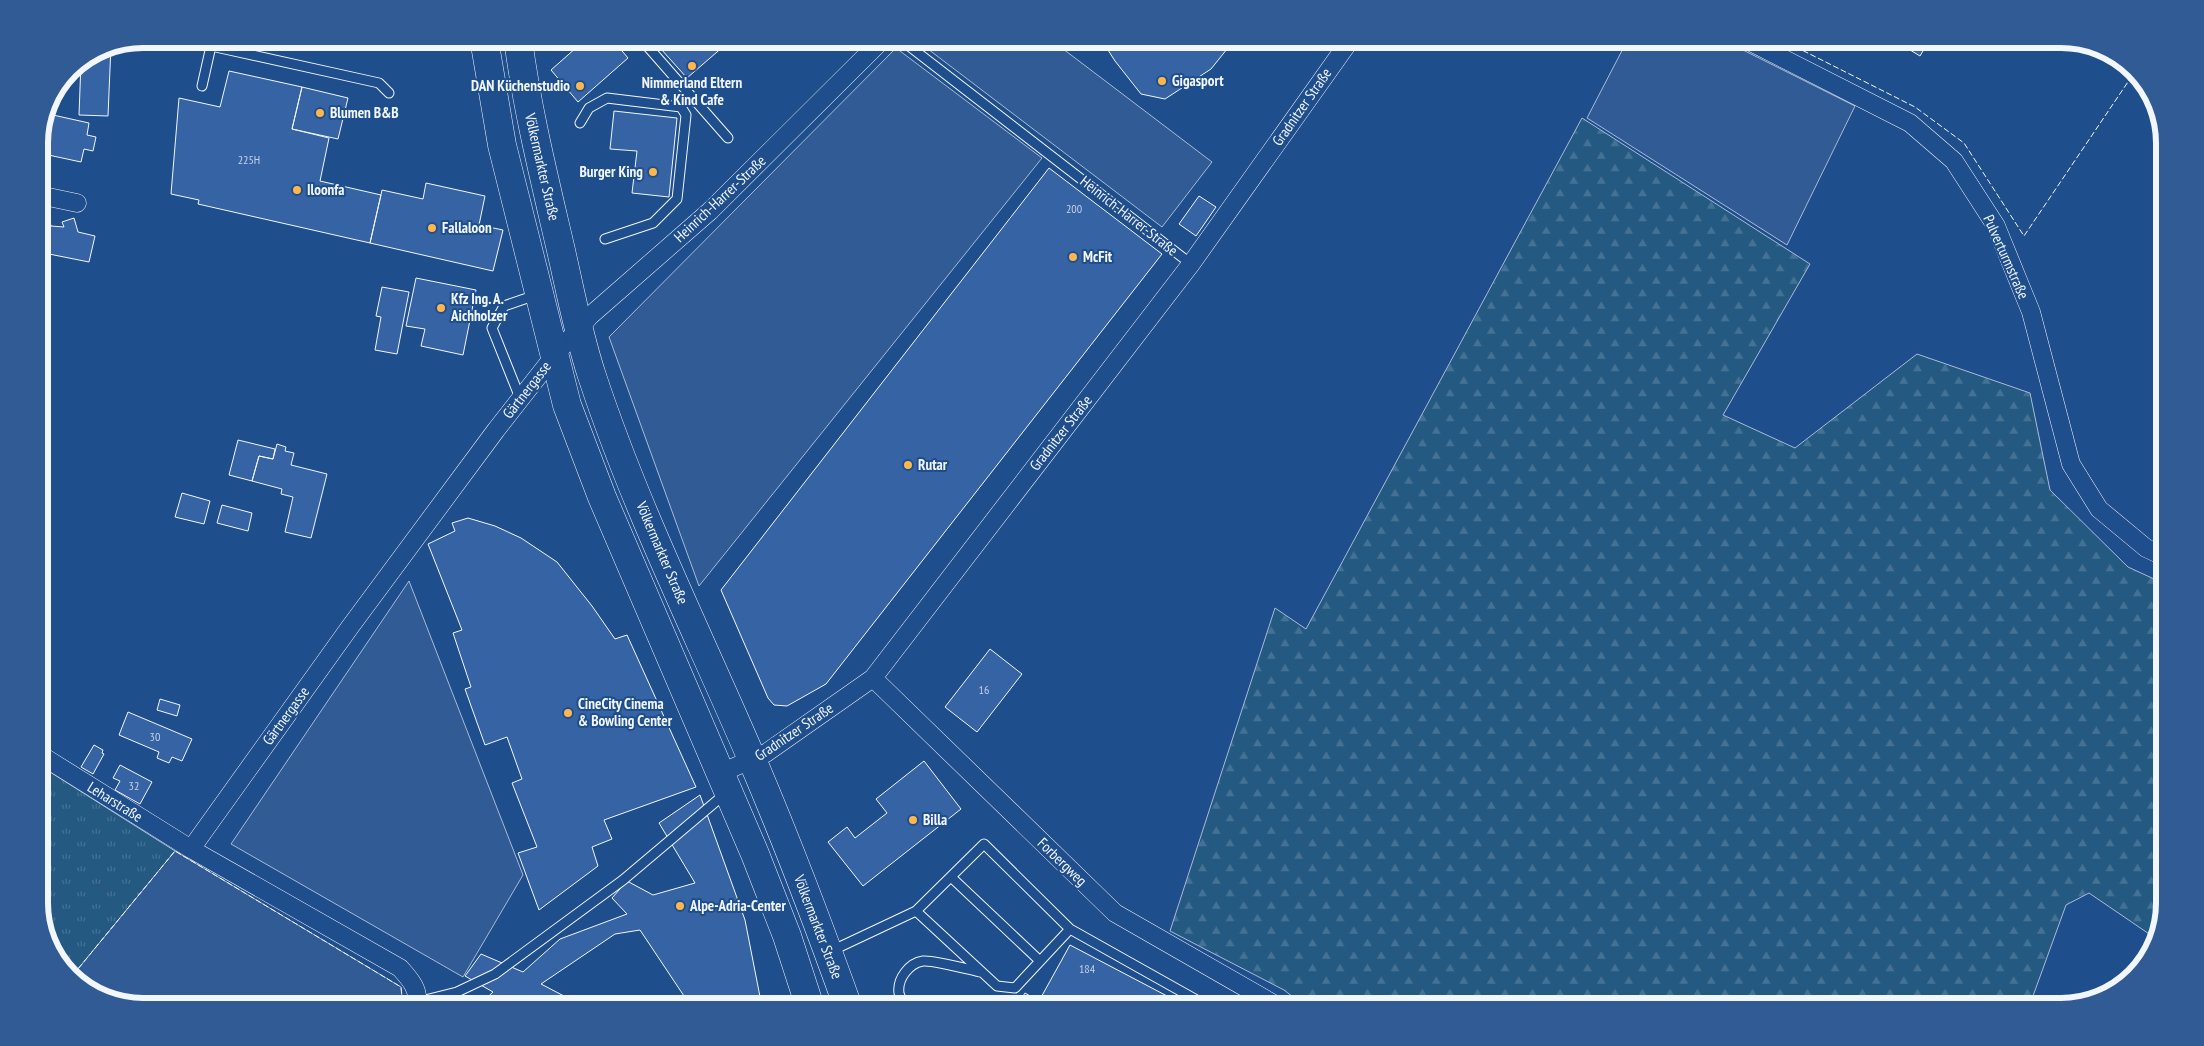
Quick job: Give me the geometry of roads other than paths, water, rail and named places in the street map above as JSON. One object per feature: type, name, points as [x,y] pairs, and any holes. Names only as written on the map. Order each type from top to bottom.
[{"type":"main road","points":[[485,48],[502,145],[567,405],[602,497],[725,782],[787,936],[807,998]]},
{"type":"main road","name":"Völkermarkter Straße","points":[[519,48],[524,84],[579,329],[608,421],[638,496],[752,760],[829,952],[845,998]]},
{"type":"main road","points":[[491,86],[524,84]]},
{"type":"street","name":"Heinrich-Harrer-Straße","points":[[554,356],[591,315],[710,210],[875,48]]},
{"type":"street","name":"Gradnitzer Straße","points":[[725,782],[752,760],[766,754],[873,678],[1192,264],[1345,48]]},
{"type":"street","name":"Pulverturmstraße","points":[[1762,48],[1910,124],[1954,161],[1996,226],[2031,312],[2072,464],[2099,509],[2146,548],[2156,553]]},
{"type":"street","points":[[48,197],[77,203]]},
{"type":"street","name":"Gärtnergasse","points":[[192,849],[350,627],[520,398],[554,356]]},
{"type":"street","name":"Forbergweg","points":[[873,678],[1115,913],[1264,998]]},
{"type":"street","name":"Leharstraße","points":[[48,760],[192,849]]},
{"type":"street","points":[[192,849],[400,968],[414,983],[416,998]]},
{"type":"lane","points":[[202,86],[211,48]]},
{"type":"lane","points":[[220,48],[379,83],[389,92]]},
{"type":"lane","points":[[649,48],[728,138]]},
{"type":"lane","name":"Heinrich-Harrer-Straße","points":[[912,48],[1192,264]]},
{"type":"lane","points":[[580,123],[589,108],[607,98],[681,107],[686,115],[678,199],[653,222],[605,239]]},
{"type":"lane","points":[[520,398],[492,328],[504,306],[538,294]]},
{"type":"lane","points":[[439,998],[457,992],[495,974],[623,880],[725,782]]},
{"type":"lane","points":[[829,952],[916,911],[984,844],[1070,929],[1193,998]]},
{"type":"lane","points":[[951,877],[1040,961]]},
{"type":"lane","points":[[916,911],[997,986],[1015,988],[1070,929]]},
{"type":"lane","points":[[901,998],[899,992],[900,982],[905,972],[922,961],[980,972]]},
{"type":"place","name":"Nimmerland Eltern & Kind Cafe","points":[[692,66]]},
{"type":"place","name":"Gigasport","points":[[1162,81]]},
{"type":"place","name":"DAN Küchenstudio","points":[[580,86]]},
{"type":"place","name":"Blumen B&B","points":[[320,113]]},
{"type":"place","name":"Burger King","points":[[653,172]]},
{"type":"place","name":"Iloonfa","points":[[297,190]]},
{"type":"place","name":"Fallaloon","points":[[432,228]]},
{"type":"place","name":"McFit","points":[[1073,257]]},
{"type":"place","name":"Kfz Ing. A. Aichholzer","points":[[441,308]]},
{"type":"place","name":"Rutar","points":[[908,465]]},
{"type":"place","name":"CineCity Cinema & Bowling Center","points":[[568,713]]},
{"type":"place","name":"Billa","points":[[913,820]]},
{"type":"place","name":"Alpe-Adria-Center","points":[[680,906]]}]
